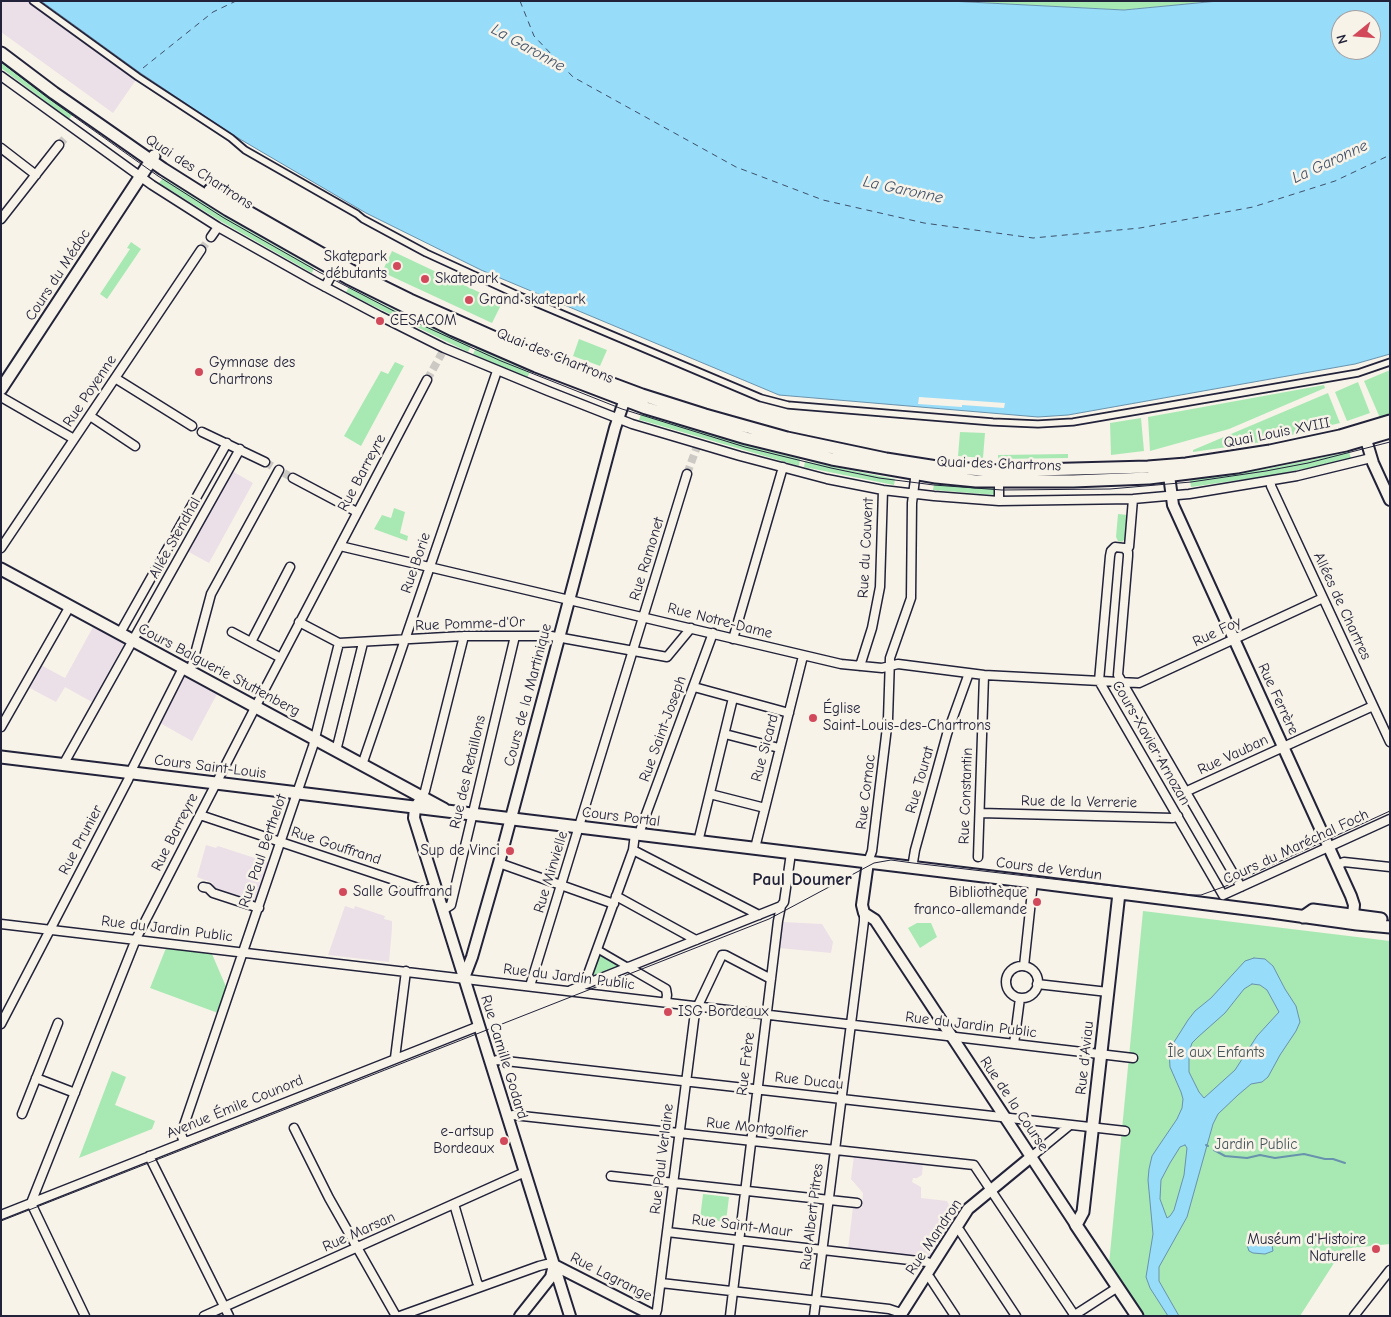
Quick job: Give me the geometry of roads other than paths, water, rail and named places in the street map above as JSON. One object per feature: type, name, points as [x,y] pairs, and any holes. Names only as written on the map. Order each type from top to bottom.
[{"type":"main road","name":"Quai des Chartrons","points":[[1,45],[153,157]]},
{"type":"main road","name":"Quai des Chartrons","points":[[1,53],[54,93],[153,157],[208,188],[337,267],[480,332],[626,395],[787,438],[886,459],[916,469],[976,481],[999,476],[1110,480],[1168,470]]},
{"type":"main road","name":"Cours du Médoc","points":[[1,389],[153,157]]},
{"type":"main road","name":"Quai Louis XVIII","points":[[1364,435],[1390,421]]},
{"type":"main road","name":"Quai Louis XVIII","points":[[1168,470],[1270,451],[1390,432]]},
{"type":"main road","name":"Cours Balguerie Stuttenberg","points":[[1,569],[422,797]]},
{"type":"main road","name":"Cours Saint-Louis","points":[[1,757],[415,808]]},
{"type":"main road","name":"Cours Portal","points":[[422,797],[447,812]]},
{"type":"main road","name":"Cours Portal","points":[[415,808],[791,853]]},
{"type":"main road","name":"Cours de Verdun","points":[[791,853],[1119,893],[1223,900],[1303,917],[1390,927]]},
{"type":"main road","name":"Rue d'Aviau","points":[[1076,1225],[1083,1212],[1119,893]]},
{"type":"main road","name":"Cours de Verdun","points":[[1303,917],[1313,910],[1390,920]]},
{"type":"main road","name":"Rue de la Course","points":[[1076,1225],[1118,1287],[1133,1314]]},
{"type":"street","points":[[33,1],[138,78],[232,138],[245,150],[363,219],[426,253],[522,297],[761,398],[788,405],[993,422],[1038,424],[1073,422],[1358,374],[1390,362]]},
{"type":"street","points":[[1,76],[140,176],[218,227],[443,351],[618,419],[783,468],[827,479],[913,494],[999,501],[1133,499],[1171,496],[1270,481],[1371,458]]},
{"type":"street","points":[[67,136],[72,128]]},
{"type":"street","points":[[1,219],[59,145]]},
{"type":"street","points":[[1,148],[36,175]]},
{"type":"street","points":[[211,237],[218,227]]},
{"type":"street","name":"Rue Poyenne","points":[[1,548],[201,250]]},
{"type":"street","points":[[325,287],[337,267]]},
{"type":"street","name":"Rue Borie","points":[[362,764],[496,371]]},
{"type":"street","points":[[115,378],[192,426]]},
{"type":"street","name":"Rue Barreyre","points":[[31,1203],[136,939],[299,622],[427,380]]},
{"type":"street","name":"Cours de la Martinique","points":[[464,978],[472,957],[499,863],[626,395]]},
{"type":"street","points":[[1,397],[74,439]]},
{"type":"street","points":[[90,416],[135,446]]},
{"type":"street","points":[[202,432],[265,462]]},
{"type":"street","points":[[1364,435],[1371,458],[1390,500]]},
{"type":"street","name":"Allée Stendhal","points":[[120,634],[226,443]]},
{"type":"street","name":"Allée Stendhal","points":[[63,765],[240,450]]},
{"type":"street","points":[[733,639],[783,468]]},
{"type":"street","name":"Rue Cornac","points":[[868,862],[872,851],[888,718],[890,658],[911,598],[913,494],[916,469]]},
{"type":"street","name":"Rue Prunier","points":[[1,1024],[130,773],[186,669],[192,665],[211,594],[279,470]]},
{"type":"street","name":"Rue Ferrère","points":[[1168,470],[1173,505],[1337,865],[1354,905],[1353,915]]},
{"type":"street","name":"Rue Ramonet","points":[[634,651],[687,474]]},
{"type":"street","points":[[999,476],[999,501]]},
{"type":"street","points":[[293,478],[357,512]]},
{"type":"street","name":"Allées de Chartres","points":[[1270,481],[1390,742]]},
{"type":"street","name":"Rue du Couvent","points":[[860,666],[872,628],[880,587],[882,490]]},
{"type":"street","name":"Cours Xavier Arnozan","points":[[1133,499],[1129,547],[1127,549],[1118,675],[1241,887]]},
{"type":"street","name":"Rue Notre-Dame","points":[[340,546],[713,633],[803,656],[882,668],[898,664],[984,675],[1098,681]]},
{"type":"street","name":"Cours Xavier Arnozan","points":[[1127,549],[1115,547],[1111,551],[1098,681],[1178,816],[1223,900]]},
{"type":"street","points":[[251,642],[290,567]]},
{"type":"street","name":"Rue Foy","points":[[1098,681],[1138,683],[1323,598]]},
{"type":"street","points":[[1,727],[70,606]]},
{"type":"street","points":[[299,622],[339,644]]},
{"type":"street","name":"Rue Pomme-d'Or","points":[[339,644],[464,636],[559,637],[666,657],[691,628]]},
{"type":"street","points":[[232,632],[281,658]]},
{"type":"street","name":"Rue Saint-Joseph","points":[[584,985],[713,633]]},
{"type":"street","points":[[415,808],[425,791],[464,636]]},
{"type":"street","name":"Rue des Retaillons","points":[[443,910],[451,906],[515,636]]},
{"type":"street","points":[[336,751],[363,643]]},
{"type":"street","name":"Rue Paul Berthelot","points":[[184,1142],[181,1134],[315,739],[339,644]]},
{"type":"street","name":"Rue Minvielle","points":[[530,986],[634,651]]},
{"type":"street","name":"Rue Sicard","points":[[755,848],[803,656]]},
{"type":"street","name":"Rue Tourat","points":[[912,868],[915,850],[947,734],[968,673]]},
{"type":"street","name":"Rue Constantin","points":[[978,858],[984,675]]},
{"type":"street","points":[[694,687],[789,713]]},
{"type":"street","points":[[698,842],[734,698]]},
{"type":"street","name":"Rue Vauban","points":[[1185,792],[1373,706]]},
{"type":"street","points":[[725,734],[779,748]]},
{"type":"street","points":[[710,794],[765,808]]},
{"type":"street","name":"Rue Camille Godard","points":[[415,808],[414,818],[570,1316]]},
{"type":"street","name":"Rue de la Verrerie","points":[[980,814],[1173,818],[1178,816]]},
{"type":"street","name":"Rue Gouffrand","points":[[200,815],[424,890],[436,888]]},
{"type":"street","name":"Cours du Maréchal Foch","points":[[1223,900],[1241,887],[1390,819]]},
{"type":"street","points":[[634,850],[759,916]]},
{"type":"street","name":"Rue Frère","points":[[730,1316],[778,921],[781,906],[784,902],[791,853]]},
{"type":"street","points":[[864,913],[862,905],[868,862]]},
{"type":"street","points":[[1337,865],[1344,862],[1390,867]]},
{"type":"street","points":[[499,863],[561,885],[615,900],[696,940]]},
{"type":"street","points":[[1024,966],[1034,882]]},
{"type":"street","points":[[203,887],[208,888],[214,893],[259,908]]},
{"type":"street","points":[[569,990],[781,906]]},
{"type":"street","name":"Rue Albert Pitres","points":[[814,1316],[864,913]]},
{"type":"street","name":"Rue de la Course","points":[[864,913],[874,920],[1076,1225]]},
{"type":"street","points":[[1327,920],[1348,918],[1353,915]]},
{"type":"street","name":"Rue du Jardin Public","points":[[1,924],[1134,1058]]},
{"type":"street","points":[[597,949],[666,989],[666,1002]]},
{"type":"street","name":"Rue Paul Verlaine","points":[[655,1316],[661,1283],[697,1006],[720,957],[725,955],[771,979]]},
{"type":"street","points":[[1024,966],[1035,974],[1037,984],[1036,989],[1029,996],[1020,998],[1011,994],[1006,985],[1006,980],[1010,971],[1024,966]]},
{"type":"street","points":[[395,1058],[406,971]]},
{"type":"street","points":[[1037,984],[1108,992]]},
{"type":"street","points":[[1014,1044],[1020,998]]},
{"type":"street","points":[[22,1114],[58,1023]]},
{"type":"street","name":"Avenue Émile Counord","points":[[1,1214],[479,1026]]},
{"type":"street","name":"Rue Ducau","points":[[490,1062],[497,1060],[1125,1131]]},
{"type":"street","points":[[36,1078],[75,1093]]},
{"type":"street","name":"Rue Montgolfier","points":[[507,1117],[513,1115],[974,1165],[1074,1316]]},
{"type":"street","name":"Rue Mandron","points":[[900,1315],[968,1209],[1070,1124]]},
{"type":"street","points":[[294,1128],[329,1198],[396,1316]]},
{"type":"street","points":[[149,1156],[229,1316]]},
{"type":"street","name":"Rue Marsan","points":[[204,1316],[525,1172]]},
{"type":"street","points":[[611,1176],[857,1203]]},
{"type":"street","points":[[31,1203],[34,1213],[85,1316]]},
{"type":"street","points":[[454,1204],[480,1287]]},
{"type":"street","points":[[955,1228],[960,1232],[1016,1316]]},
{"type":"street","name":"Rue Saint-Maur","points":[[667,1232],[932,1264]]},
{"type":"street","points":[[400,1316],[539,1266],[554,1265],[551,1278],[520,1316]]},
{"type":"street","name":"Rue Lagrange","points":[[554,1265],[655,1316]]},
{"type":"street","points":[[1354,1316],[1389,1271]]},
{"type":"street","points":[[926,1274],[955,1316]]},
{"type":"street","points":[[661,1283],[889,1309],[900,1315]]},
{"type":"street","points":[[1074,1316],[1118,1287]]},
{"type":"water","name":"La Garonne","points":[[41,1],[949,1],[1124,10],[1218,1],[1390,1],[1390,354],[1355,364],[1068,415],[1038,417],[779,395],[481,270],[366,213],[233,135],[139,72]]},
{"type":"water","points":[[1254,958],[1265,959],[1273,966],[1296,1006],[1300,1022],[1268,1077],[1262,1082],[1251,1084],[1238,1095],[1218,1114],[1213,1124],[1187,1217],[1159,1267],[1159,1281],[1179,1316],[1168,1316],[1150,1288],[1146,1277],[1153,1234],[1148,1180],[1149,1169],[1152,1156],[1177,1119],[1182,1108],[1183,1099],[1170,1067],[1169,1050],[1195,1011],[1211,998],[1245,961]],"holes":[[[1252,984],[1260,985],[1267,990],[1279,1012],[1257,1036],[1235,1070],[1204,1098],[1189,1072],[1189,1052],[1192,1043],[1225,1013],[1244,989]],[[1185,1145],[1187,1148],[1184,1175],[1174,1210],[1167,1218],[1160,1199],[1161,1180],[1180,1147]]]},
{"type":"water","points":[[1252,1241],[1267,1242],[1272,1245],[1273,1251],[1265,1254],[1253,1253],[1249,1251],[1247,1245]]},
{"type":"waterway","points":[[1214,1150],[1225,1156],[1247,1158],[1260,1155],[1275,1158],[1304,1154],[1345,1163]]},
{"type":"tunnel","points":[[59,145],[67,136]]},
{"type":"tunnel","points":[[201,250],[211,237]]},
{"type":"tunnel","points":[[427,380],[442,353]]},
{"type":"tunnel","points":[[687,474],[698,444]]},
{"type":"tunnel","points":[[265,462],[275,468]]},
{"type":"tunnel","points":[[284,473],[293,478]]},
{"type":"tram line","points":[[1,62],[48,98],[158,176],[224,218],[319,272],[413,321],[501,361],[622,409],[745,447],[879,478],[934,485],[1002,490],[1110,489],[1191,482],[1308,463],[1390,442]]},
{"type":"tram line","points":[[1,1221],[769,919],[874,863],[891,860],[1201,895],[1226,886],[1390,811]]},
{"type":"place","name":"Skatepark débutants","points":[[397,266]]},
{"type":"place","name":"Skatepark","points":[[425,279]]},
{"type":"place","name":"Grand skatepark","points":[[469,300]]},
{"type":"place","name":"CESACOM","points":[[380,321]]},
{"type":"place","name":"Gymnase des Chartrons","points":[[199,372]]},
{"type":"place","name":"Église Saint-Louis-des-Chartrons","points":[[813,718]]},
{"type":"place","name":"Sup de Vinci","points":[[510,851]]},
{"type":"place","name":"Salle Gouffrand","points":[[343,892]]},
{"type":"place","name":"Bibliothèque franco-allemande","points":[[1037,902]]},
{"type":"place","name":"ISG Bordeaux","points":[[668,1012]]},
{"type":"place","name":"e-artsup Bordeaux","points":[[504,1141]]},
{"type":"place","name":"Muséum d'Histoire Naturelle","points":[[1376,1249]]},
{"type":"district","name":"Paul Doumer","points":[[802,880]]},
{"type":"park label","name":"Île aux Enfants","points":[[1216,1053]]},
{"type":"park label","name":"Jardin Public","points":[[1256,1145]]}]
